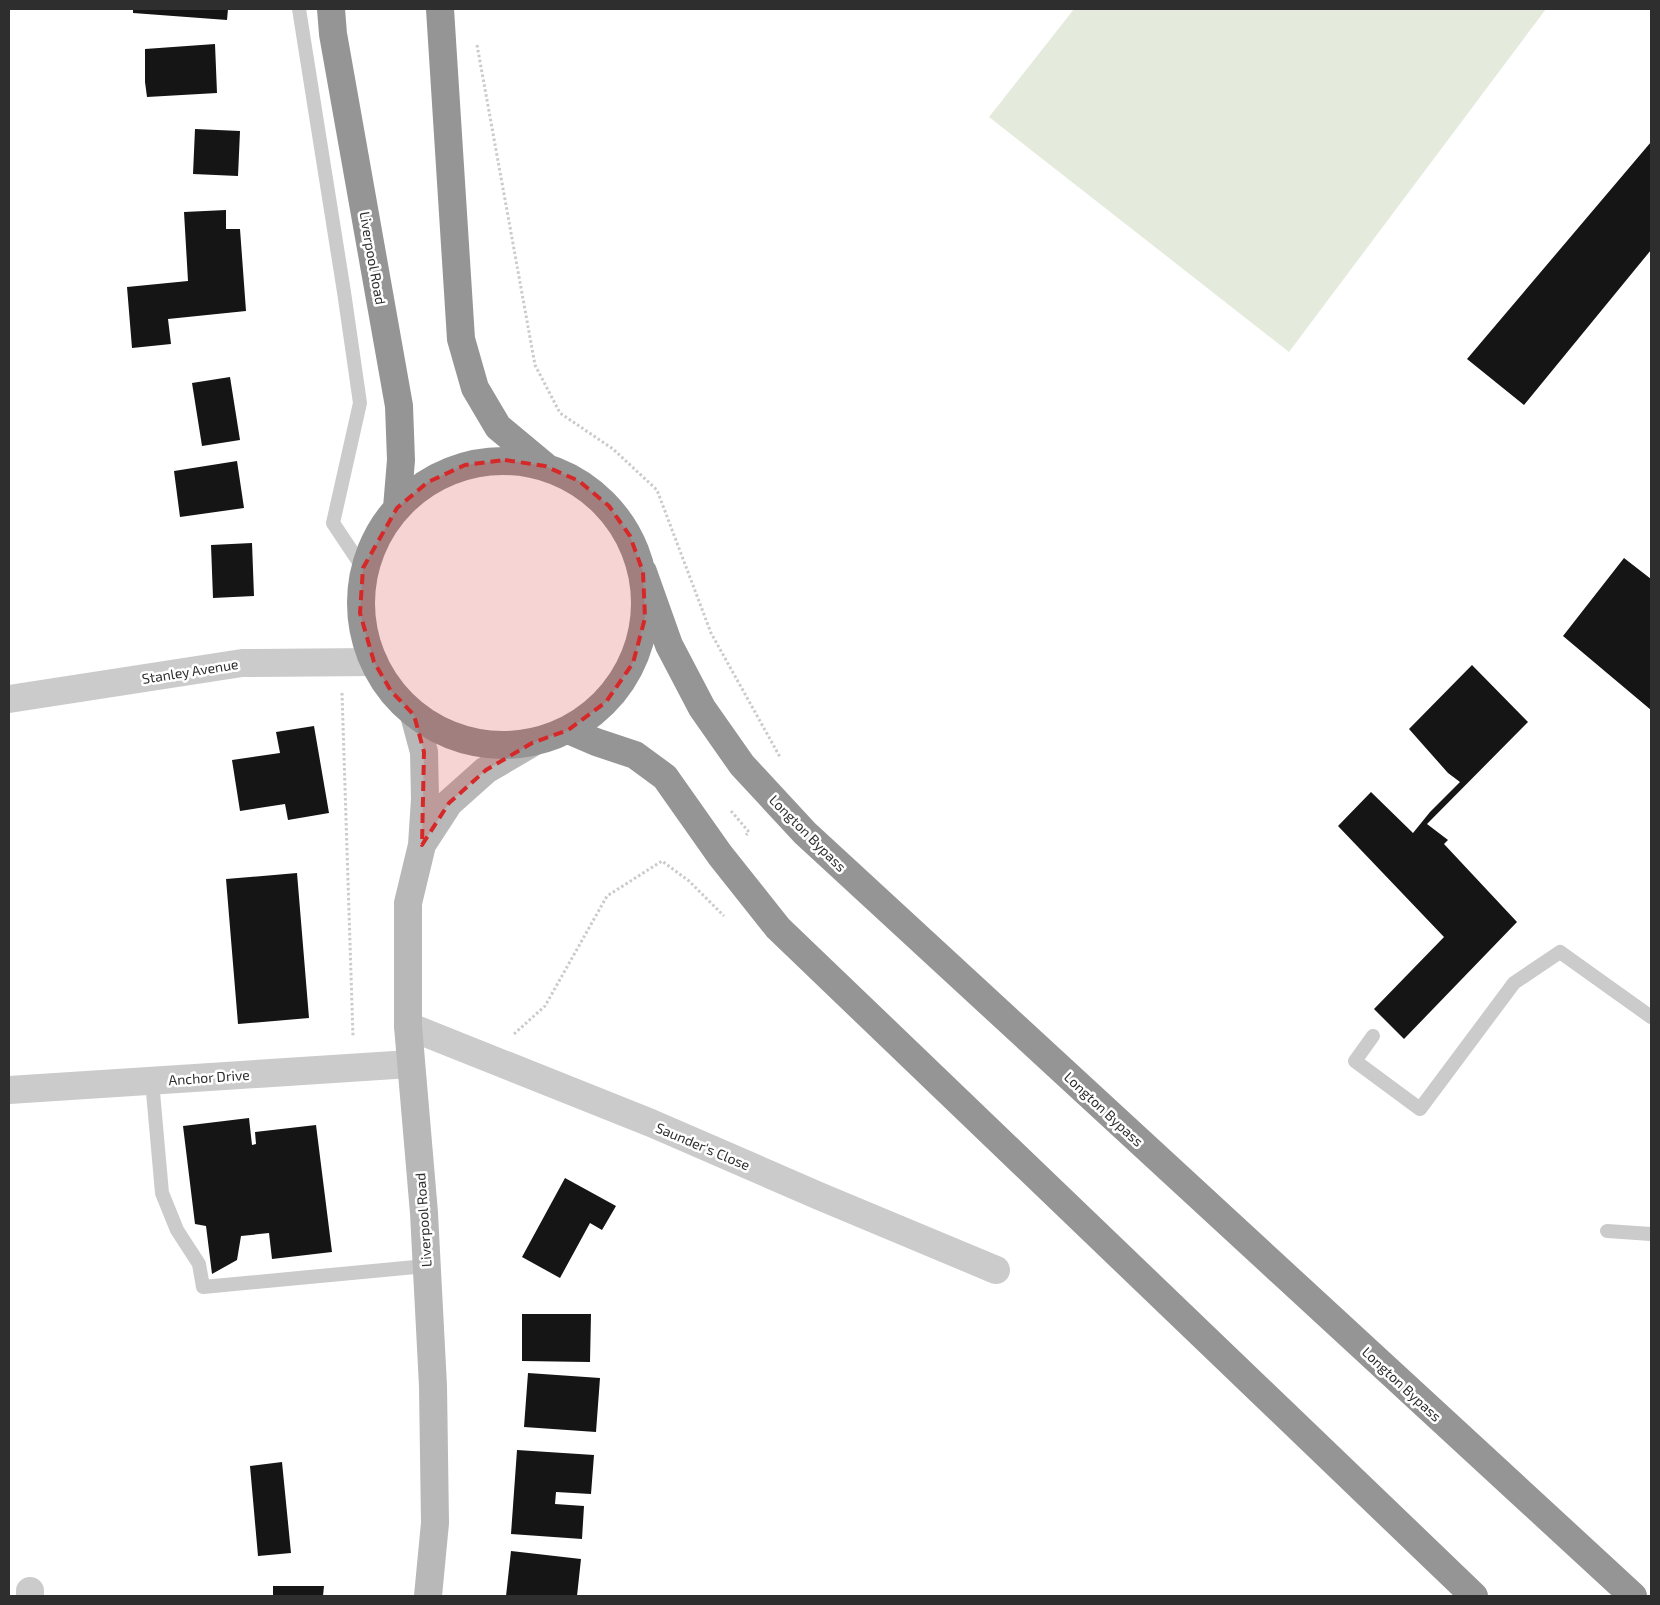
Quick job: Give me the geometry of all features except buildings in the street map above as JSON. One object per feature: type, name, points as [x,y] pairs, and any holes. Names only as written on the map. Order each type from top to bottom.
[{"type":"highway","name":"Liverpool Road","points":[[331,9],[333,34],[399,406],[401,460],[397,508]]},
{"type":"highway","points":[[440,9],[461,339],[475,388],[498,427],[545,466]]},
{"type":"highway","points":[[545,466],[505,460],[464,465],[428,482],[397,508],[373,544],[363,568],[360,613],[374,662],[391,691],[414,715],[450,736],[490,745],[532,743],[568,730],[606,702],[633,663],[646,618],[643,572]]},
{"type":"highway","name":"Longton Bypass","points":[[545,466],[579,482],[609,506],[630,536],[669,645],[702,708],[742,765],[805,833],[1633,1596]]},
{"type":"highway","points":[[568,730],[634,755],[665,777],[720,856],[778,928],[1474,1596]]},
{"type":"street","name":"Stanley Avenue","points":[[9,699],[242,663],[374,662]]},
{"type":"street","name":"Liverpool Road","points":[[414,715],[424,752],[425,799],[422,845],[408,903],[408,1026],[424,1213],[434,1386],[435,1513],[428,1596]]},
{"type":"street","name":"Liverpool Road","points":[[422,845],[449,804],[486,770],[532,743]]},
{"type":"street","name":"Saunder's Close","points":[[408,1026],[651,1123],[996,1270]]},
{"type":"street","name":"Anchor Drive","points":[[9,1090],[410,1064]]},
{"type":"lane","points":[[299,9],[360,403],[333,523],[363,568]]},
{"type":"lane","points":[[1374,1036],[1355,1061],[1420,1109],[1514,984],[1560,952],[1651,1017]]},
{"type":"lane","points":[[152,1081],[162,1193],[178,1230],[199,1264],[203,1287],[426,1266]]},
{"type":"lane","points":[[1607,1231],[1651,1234]]},
{"type":"path","points":[[475,38],[535,365],[560,413],[613,449],[657,490],[711,633],[781,756]]},
{"type":"path","points":[[340,661],[354,1068]]},
{"type":"path","points":[[487,1058],[546,1006],[607,896],[662,861],[689,881]]},
{"type":"highlighted area","points":[[505,460],[545,466],[579,481],[609,506],[630,536],[643,572],[645,618],[633,663],[606,702],[568,730],[532,743],[486,770],[449,803],[422,845],[424,752],[414,715],[391,691],[374,662],[360,613],[363,568],[397,508],[428,482],[465,465]]},
{"type":"green space","points":[[1074,9],[1546,9],[1289,352],[989,117]]}]
